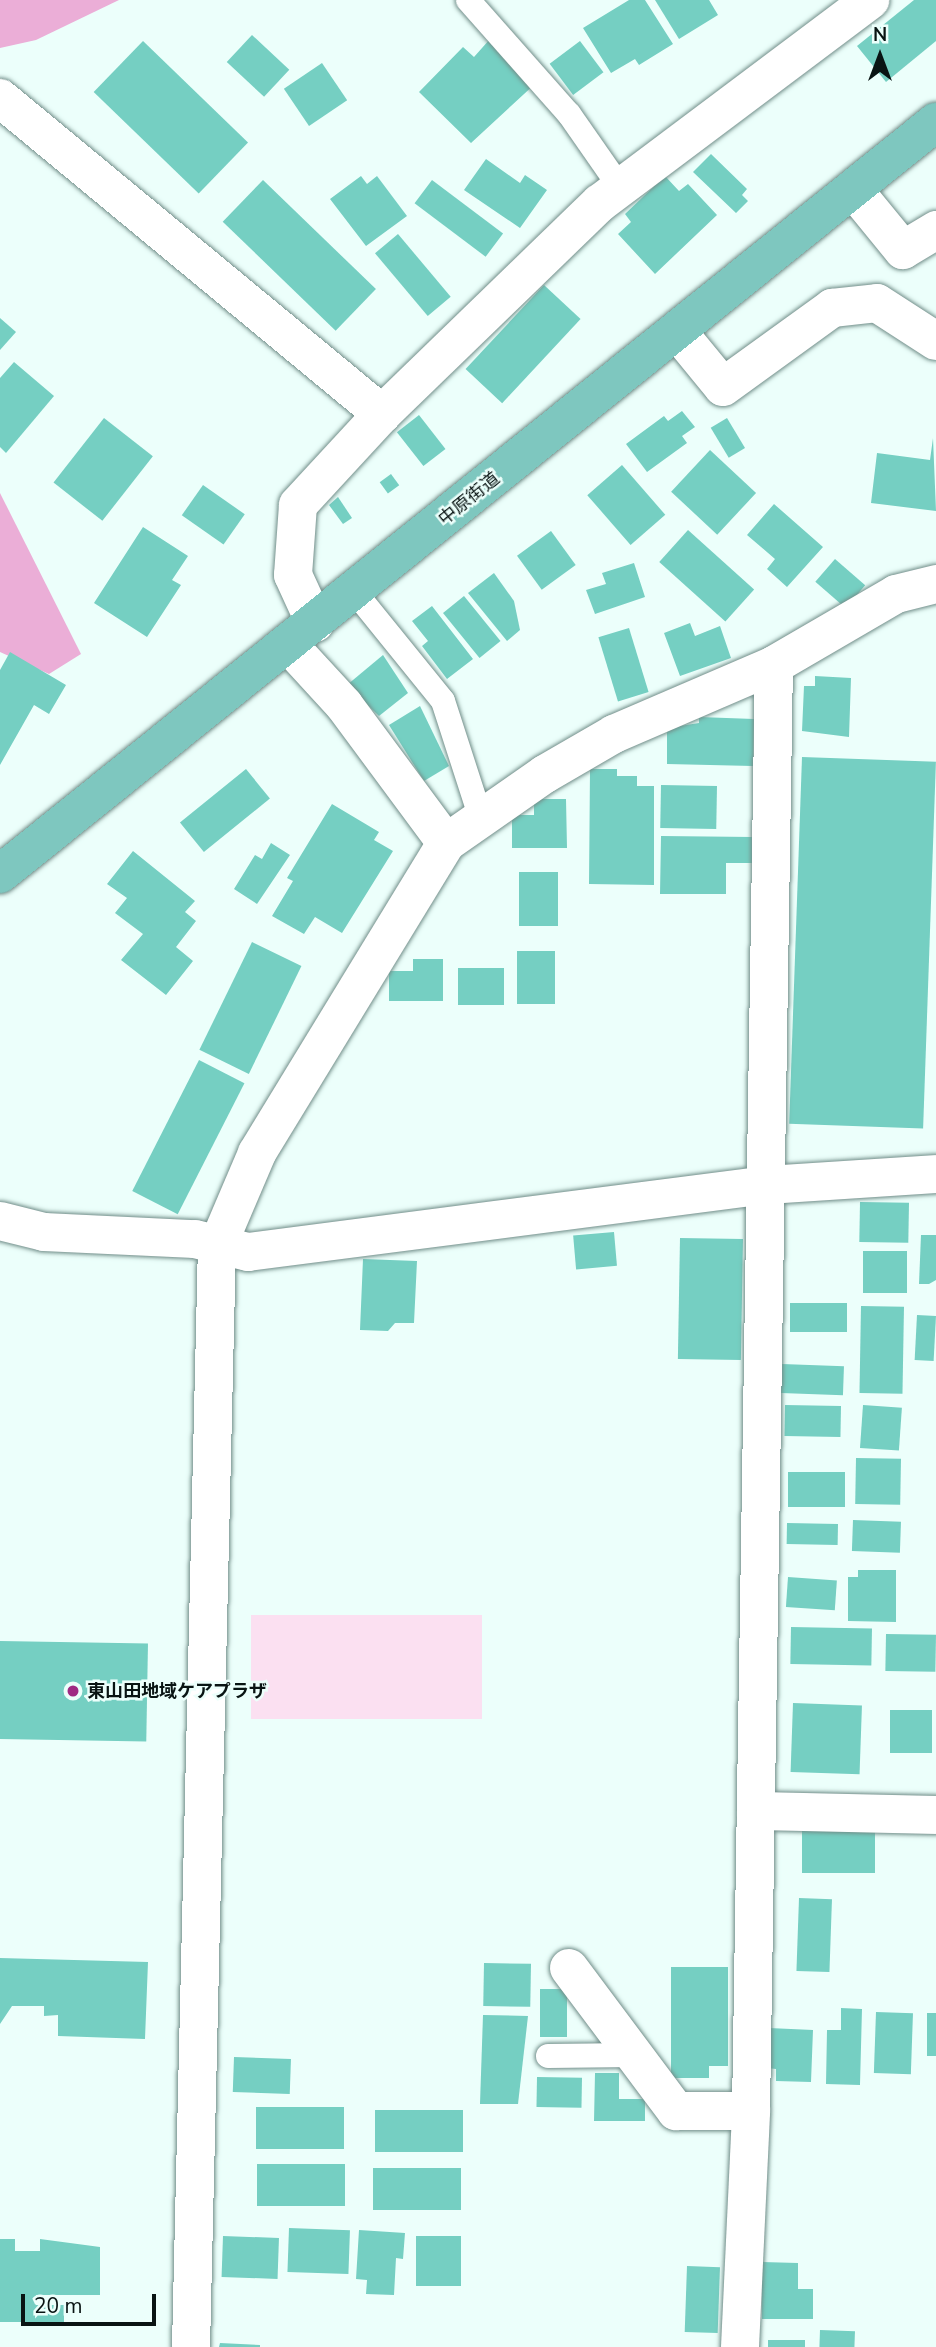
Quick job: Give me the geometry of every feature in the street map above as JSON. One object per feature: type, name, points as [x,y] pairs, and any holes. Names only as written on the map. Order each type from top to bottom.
[{"type":"main road","name":"中原街道","points":[[0,874],[936,122]]},
{"type":"street","points":[[446,843],[344,705],[302,633],[293,575],[298,505],[382,414],[620,187],[870,0]]},
{"type":"street","points":[[0,98],[382,414]]},
{"type":"street","points":[[853,189],[903,250],[936,230]]},
{"type":"street","points":[[677,331],[723,387],[832,308],[877,303],[936,341]]},
{"type":"street","points":[[191,2347],[217,1247],[257,1153],[446,843],[614,734],[774,665],[896,594],[936,584]]},
{"type":"street","points":[[740,2347],[751,2111],[774,665]]},
{"type":"street","points":[[0,1221],[44,1232],[195,1239],[217,1247],[248,1252],[766,1185],[936,1174]]},
{"type":"street","points":[[755,1811],[936,1815]]},
{"type":"street","points":[[569,1968],[676,2111],[751,2111]]},
{"type":"lane","points":[[468,0],[569,114],[620,187]]},
{"type":"lane","points":[[354,591],[443,701],[481,819]]},
{"type":"lane","points":[[548,2056],[635,2055]]},
{"type":"shaded area","points":[[0,0],[119,0],[36,40],[0,48]]},
{"type":"shaded area","points":[[0,493],[81,654],[49,674],[0,652]]},
{"type":"shaded area","points":[[251,1615],[482,1615],[482,1719],[251,1719]]},
{"type":"building","points":[[629,0],[645,0],[673,44],[639,65],[635,59],[611,73],[583,28]]},
{"type":"building","points":[[655,0],[709,0],[718,15],[679,39]]},
{"type":"building","points":[[914,0],[936,0],[936,41],[886,82],[857,46]]},
{"type":"building","points":[[252,35],[289,70],[264,97],[227,62]]},
{"type":"building","points":[[490,39],[536,83],[471,143],[419,92],[463,47],[474,57]]},
{"type":"building","points":[[143,41],[248,142],[199,193],[94,92]]},
{"type":"building","points":[[580,41],[603,72],[573,95],[550,64]]},
{"type":"building","points":[[322,63],[347,100],[309,126],[284,89]]},
{"type":"building","points":[[711,154],[747,189],[742,195],[748,201],[736,213],[693,172]]},
{"type":"building","points":[[486,159],[520,183],[525,175],[547,190],[520,228],[464,190]]},
{"type":"building","points":[[361,176],[367,184],[377,176],[407,216],[366,246],[330,199]]},
{"type":"building","points":[[665,176],[679,191],[688,184],[717,215],[655,274],[618,234],[631,222],[625,214]]},
{"type":"building","points":[[263,180],[376,289],[336,331],[223,222]]},
{"type":"building","points":[[432,180],[503,234],[486,257],[415,203]]},
{"type":"building","points":[[398,234],[451,297],[428,316],[375,253]]},
{"type":"building","points":[[544,285],[581,319],[502,403],[466,369]]},
{"type":"building","points":[[0,318],[16,332],[0,350]]},
{"type":"building","points":[[14,362],[54,396],[6,453],[0,447],[0,378]]},
{"type":"building","points":[[682,411],[695,427],[682,436],[687,443],[647,472],[626,444],[664,416],[668,421]]},
{"type":"building","points":[[419,415],[445,449],[423,466],[397,432]]},
{"type":"building","points":[[104,418],[153,456],[102,521],[54,483]]},
{"type":"building","points":[[727,418],[745,448],[729,458],[711,428]]},
{"type":"building","points":[[933,438],[936,511],[871,503],[877,453],[930,460]]},
{"type":"building","points":[[710,450],[756,493],[717,535],[671,492]]},
{"type":"building","points":[[622,465],[665,515],[631,545],[587,495]]},
{"type":"building","points":[[391,474],[399,485],[388,494],[380,482]]},
{"type":"building","points":[[203,485],[245,514],[224,545],[182,515]]},
{"type":"building","points":[[338,497],[352,518],[343,524],[329,505]]},
{"type":"building","points":[[774,504],[823,547],[787,587],[767,569],[775,559],[747,535]]},
{"type":"building","points":[[143,527],[188,556],[172,580],[181,585],[147,637],[94,603]]},
{"type":"building","points":[[688,530],[754,590],[725,622],[659,562]]},
{"type":"building","points":[[551,531],[576,565],[542,590],[517,556]]},
{"type":"building","points":[[835,559],[865,585],[846,608],[815,582]]},
{"type":"building","points":[[634,563],[645,597],[595,614],[586,590],[606,584],[602,573]]},
{"type":"building","points":[[494,573],[514,601],[520,630],[507,641],[468,593]]},
{"type":"building","points":[[464,596],[501,641],[480,658],[443,613]]},
{"type":"building","points":[[432,606],[473,659],[447,679],[422,646],[428,641],[412,621]]},
{"type":"building","points":[[690,623],[695,636],[720,626],[731,658],[680,676],[664,633]]},
{"type":"building","points":[[629,628],[649,692],[618,701],[598,637]]},
{"type":"building","points":[[10,652],[66,685],[49,714],[34,705],[0,765],[0,670]]},
{"type":"building","points":[[383,655],[408,693],[379,716],[347,685]]},
{"type":"building","points":[[815,676],[851,678],[849,737],[802,731],[804,686],[815,686]]},
{"type":"building","points":[[420,706],[449,766],[424,781],[389,725]]},
{"type":"building","points":[[699,717],[754,719],[753,766],[667,764],[667,728],[699,723]]},
{"type":"building","points":[[802,757],[936,762],[923,1128],[789,1124]]},
{"type":"building","points":[[246,769],[270,799],[204,852],[180,822]]},
{"type":"building","points":[[590,769],[617,769],[617,776],[637,776],[637,786],[654,786],[654,885],[589,884]]},
{"type":"building","points":[[661,785],[717,786],[716,829],[660,828]]},
{"type":"building","points":[[534,799],[566,799],[567,848],[512,848],[512,815],[534,815]]},
{"type":"building","points":[[332,804],[379,832],[374,840],[393,851],[342,933],[315,917],[304,934],[272,916],[293,881],[287,878]]},
{"type":"building","points":[[661,836],[753,837],[753,863],[726,863],[726,894],[660,894]]},
{"type":"building","points":[[271,843],[290,855],[257,904],[234,889],[255,855],[262,859]]},
{"type":"building","points":[[133,851],[195,901],[185,912],[196,921],[176,947],[193,961],[166,995],[121,960],[143,934],[115,913],[127,898],[107,884]]},
{"type":"building","points":[[519,872],[558,872],[558,926],[519,926]]},
{"type":"building","points":[[252,942],[301,966],[249,1074],[199,1050]]},
{"type":"building","points":[[517,951],[555,951],[555,1004],[517,1004]]},
{"type":"building","points":[[413,959],[443,959],[443,1001],[389,1001],[389,971],[413,971]]},
{"type":"building","points":[[458,968],[504,968],[504,1005],[458,1005]]},
{"type":"building","points":[[199,1060],[244,1083],[178,1214],[132,1191]]},
{"type":"building","points":[[860,1202],[909,1203],[908,1243],[859,1242]]},
{"type":"building","points":[[614,1232],[617,1266],[576,1269],[573,1236]]},
{"type":"building","points":[[921,1235],[936,1235],[936,1280],[929,1284],[919,1284]]},
{"type":"building","points":[[680,1238],[743,1239],[741,1360],[678,1359]]},
{"type":"building","points":[[863,1251],[907,1251],[907,1293],[863,1293]]},
{"type":"building","points":[[363,1259],[417,1261],[414,1323],[395,1323],[388,1331],[360,1330]]},
{"type":"building","points":[[790,1303],[847,1303],[847,1332],[790,1332]]},
{"type":"building","points":[[861,1306],[904,1307],[902,1394],[859,1393]]},
{"type":"building","points":[[917,1315],[936,1316],[934,1361],[915,1360]]},
{"type":"building","points":[[782,1364],[844,1366],[843,1395],[781,1393]]},
{"type":"building","points":[[785,1405],[841,1406],[840,1437],[784,1436]]},
{"type":"building","points":[[863,1405],[902,1408],[899,1451],[860,1448]]},
{"type":"building","points":[[856,1458],[901,1459],[900,1505],[855,1504]]},
{"type":"building","points":[[788,1472],[845,1472],[845,1507],[788,1507]]},
{"type":"building","points":[[853,1520],[901,1522],[900,1553],[852,1551]]},
{"type":"building","points":[[787,1523],[838,1524],[838,1545],[787,1544]]},
{"type":"building","points":[[858,1570],[896,1570],[896,1622],[848,1621],[848,1577],[858,1577]]},
{"type":"building","points":[[788,1577],[837,1580],[835,1610],[786,1607]]},
{"type":"building","points":[[791,1627],[872,1628],[871,1665],[790,1664]]},
{"type":"building","points":[[886,1634],[936,1635],[935,1672],[885,1671]]},
{"type":"building","name":"東山田地域ケアプラザ","points":[[0,1641],[148,1644],[146,1742],[0,1739]]},
{"type":"building","points":[[793,1703],[862,1705],[860,1774],[791,1772]]},
{"type":"building","points":[[890,1710],[932,1710],[932,1753],[890,1753]]},
{"type":"building","points":[[802,1829],[875,1829],[875,1873],[802,1873]]},
{"type":"building","points":[[799,1898],[832,1899],[829,1972],[796,1971]]},
{"type":"building","points":[[0,1958],[148,1962],[145,2039],[58,2036],[58,2015],[44,2016],[44,2006],[12,2006],[0,2024]]},
{"type":"building","points":[[484,1963],[531,1964],[530,2007],[483,2006]]},
{"type":"building","points":[[671,1967],[728,1967],[728,2066],[709,2066],[709,2078],[671,2078]]},
{"type":"building","points":[[540,1989],[567,1989],[567,2037],[540,2037]]},
{"type":"building","points":[[841,2008],[862,2009],[860,2085],[826,2084],[827,2030],[841,2030]]},
{"type":"building","points":[[876,2012],[913,2013],[911,2074],[874,2073]]},
{"type":"building","points":[[927,2013],[936,2013],[936,2056],[927,2056]]},
{"type":"building","points":[[483,2015],[528,2016],[518,2104],[480,2104]]},
{"type":"building","points":[[769,2028],[813,2030],[811,2082],[776,2081],[776,2069],[767,2068]]},
{"type":"building","points":[[234,2057],[291,2059],[290,2094],[233,2092]]},
{"type":"building","points":[[595,2073],[619,2073],[619,2099],[645,2099],[645,2121],[594,2121]]},
{"type":"building","points":[[537,2077],[582,2078],[581,2108],[536,2107]]},
{"type":"building","points":[[256,2107],[344,2107],[344,2149],[256,2149]]},
{"type":"building","points":[[375,2110],[463,2110],[463,2152],[375,2152]]},
{"type":"building","points":[[257,2164],[345,2164],[345,2206],[257,2206]]},
{"type":"building","points":[[373,2168],[461,2168],[461,2210],[373,2210]]},
{"type":"building","points":[[289,2228],[350,2230],[348,2274],[287,2272]]},
{"type":"building","points":[[359,2230],[405,2233],[403,2259],[396,2258],[394,2295],[366,2294],[367,2280],[356,2279]]},
{"type":"building","points":[[223,2236],[279,2238],[278,2279],[222,2277]]},
{"type":"building","points":[[416,2236],[461,2236],[461,2286],[416,2286]]},
{"type":"building","points":[[0,2239],[15,2239],[15,2251],[40,2251],[40,2239],[100,2247],[100,2295],[36,2295],[36,2305],[64,2305],[64,2322],[0,2322]]},
{"type":"building","points":[[762,2262],[798,2263],[798,2289],[813,2289],[813,2319],[762,2319]]},
{"type":"building","points":[[687,2266],[720,2267],[718,2333],[685,2332]]},
{"type":"building","points":[[820,2330],[855,2331],[854,2347],[819,2347]]},
{"type":"building","points":[[768,2340],[805,2340],[805,2347],[768,2347]]},
{"type":"building","points":[[220,2343],[260,2345],[260,2347],[219,2347]]},
{"type":"place","name":"東山田地域ケアプラザ","points":[[73,1691]]}]
